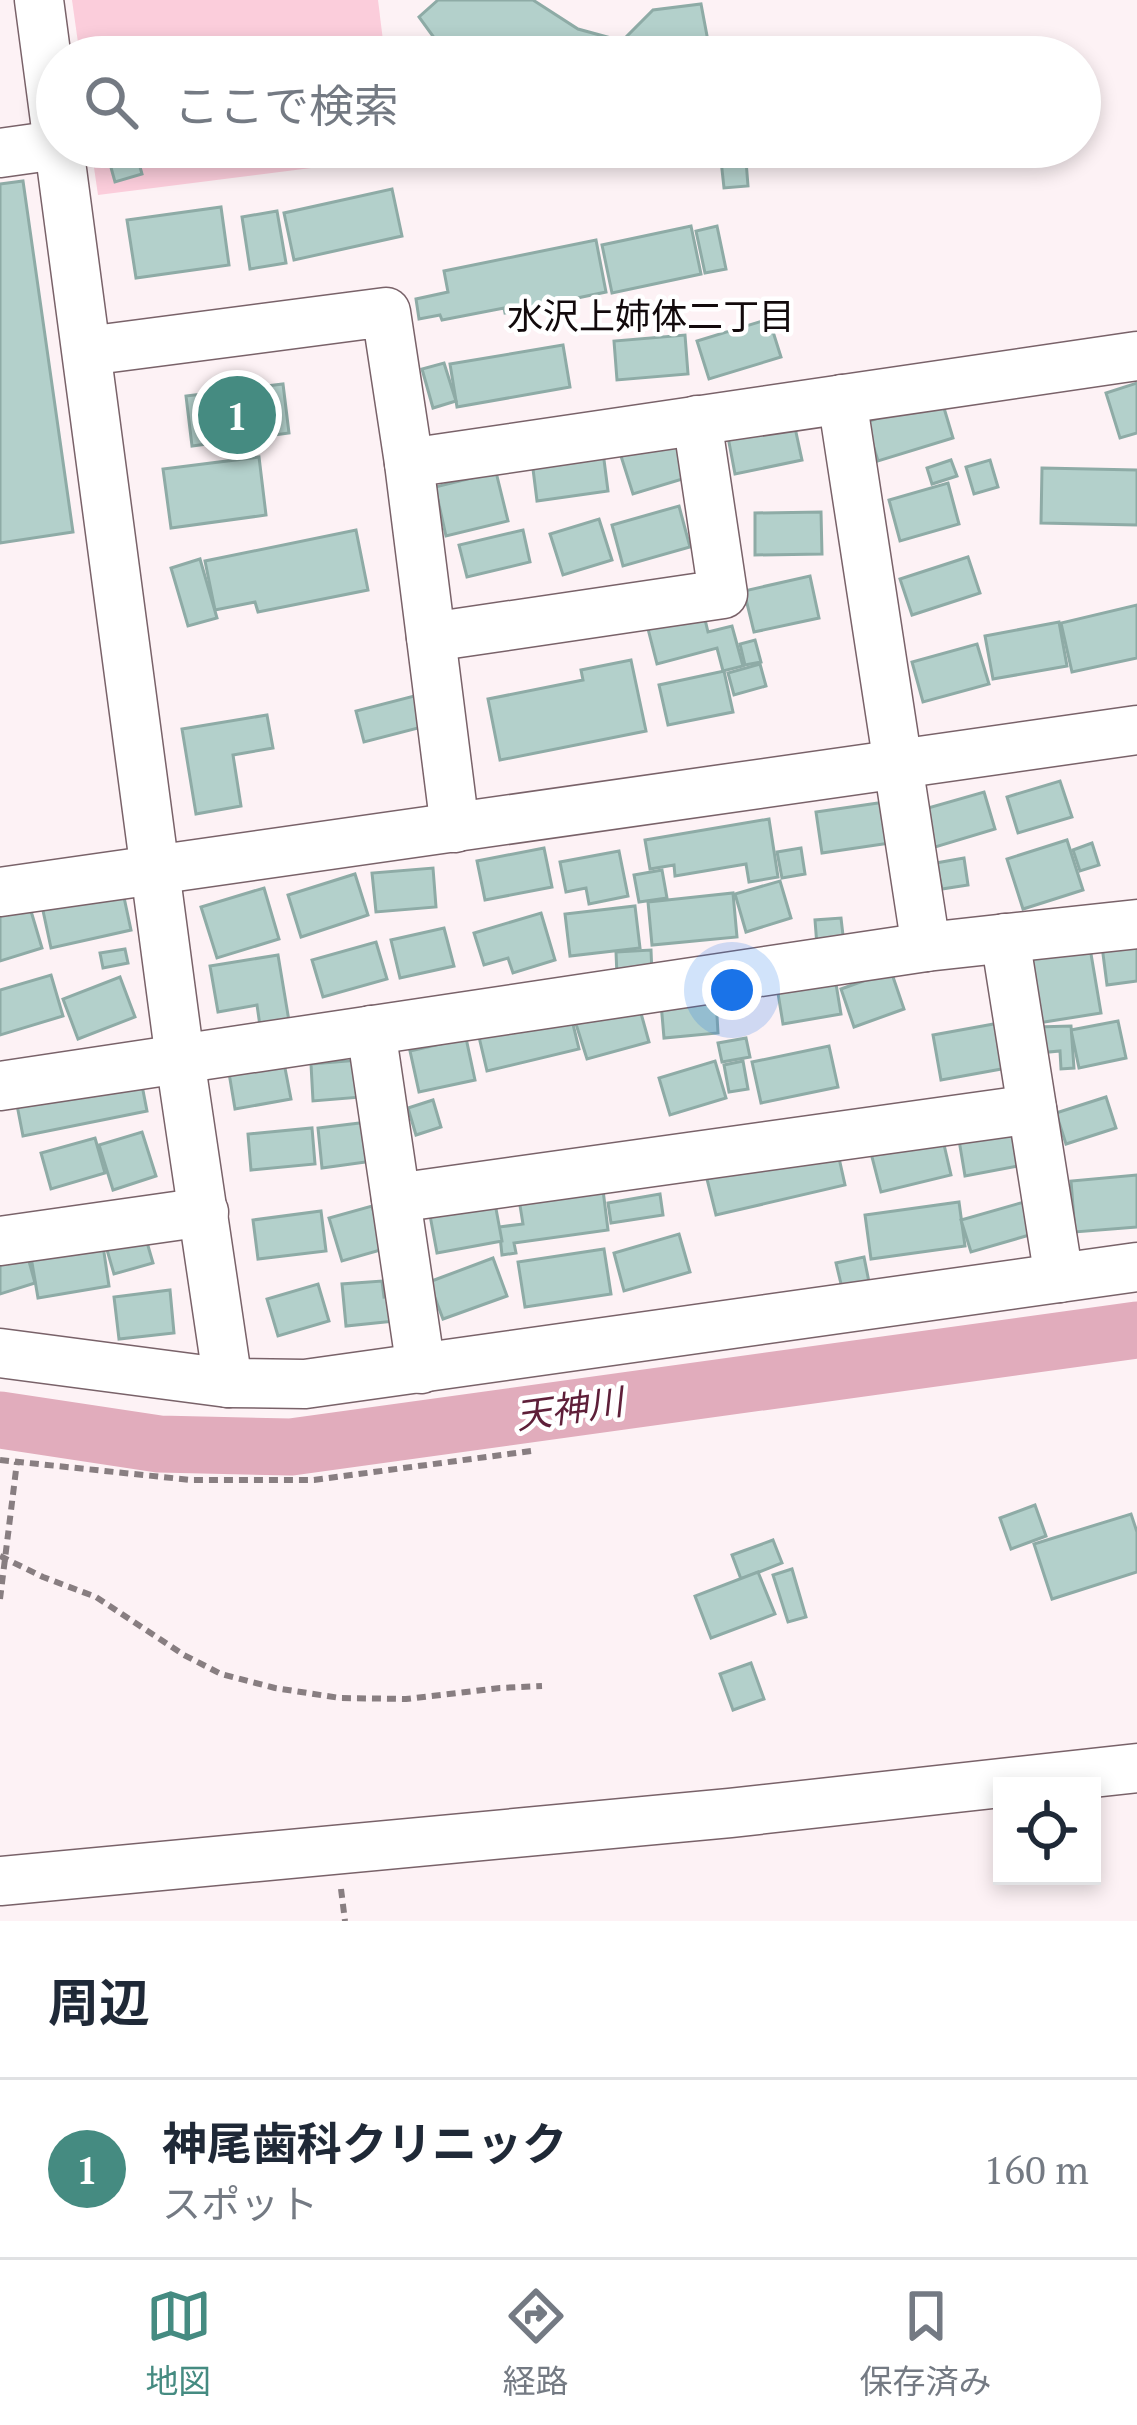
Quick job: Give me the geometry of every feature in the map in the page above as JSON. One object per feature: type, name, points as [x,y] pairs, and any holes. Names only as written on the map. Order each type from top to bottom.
[{"type":"street","points":[[39,0],[44,36]]},
{"type":"street","points":[[0,153],[36,149]]},
{"type":"street","points":[[61,168],[154,871],[228,1383]]},
{"type":"street","points":[[87,351],[386,312],[410,463],[454,828]]},
{"type":"street","points":[[410,463],[1137,356]]},
{"type":"street","points":[[842,399],[926,947]]},
{"type":"street","points":[[431,637],[724,594],[697,420]]},
{"type":"street","points":[[0,892],[1137,730]]},
{"type":"street","points":[[0,1086],[926,947],[1137,924]]},
{"type":"street","points":[[1005,938],[1059,1278]]},
{"type":"street","points":[[371,1030],[421,1369]]},
{"type":"street","points":[[396,1198],[1032,1109]]},
{"type":"street","points":[[0,1241],[204,1212]]},
{"type":"street","points":[[0,1353],[228,1383],[305,1384],[1137,1267]]},
{"type":"street","points":[[0,1881],[730,1814],[1137,1768]]},
{"type":"path","points":[[0,1460],[191,1480],[314,1480],[531,1451]]},
{"type":"path","points":[[0,1599],[16,1462]]},
{"type":"path","points":[[3,1558],[96,1597],[221,1674],[275,1688],[340,1698],[406,1699],[542,1686]]},
{"type":"shaded area","points":[[72,0],[378,0],[382,36],[77,36]]},
{"type":"shaded area","points":[[94,168],[311,168],[98,195]]},
{"type":"building","points":[[438,0],[533,0],[578,29],[604,36],[433,36],[419,17]]},
{"type":"building","points":[[701,4],[707,36],[627,36],[653,10]]},
{"type":"building","points":[[111,168],[140,168],[142,174],[115,182]]},
{"type":"building","points":[[722,168],[747,168],[748,186],[724,188]]},
{"type":"building","points":[[23,181],[73,532],[0,543],[0,184]]},
{"type":"building","points":[[392,189],[402,236],[294,260],[284,213]]},
{"type":"building","points":[[221,207],[229,265],[136,278],[127,220]]},
{"type":"building","points":[[277,211],[286,263],[250,269],[242,217]]},
{"type":"building","points":[[691,226],[701,274],[612,293],[602,245]]},
{"type":"building","points":[[717,226],[726,269],[705,273],[696,231]]},
{"type":"building","points":[[596,240],[606,292],[505,313],[504,308],[442,320],[440,315],[419,319],[416,299],[448,292],[444,271]]},
{"type":"building","points":[[769,319],[781,357],[709,379],[697,341]]},
{"type":"building","points":[[685,335],[688,374],[617,380],[614,341]]},
{"type":"building","points":[[563,345],[570,387],[457,407],[450,364]]},
{"type":"building","points":[[444,363],[456,401],[433,408],[422,369]]},
{"type":"building","points":[[1137,383],[1137,433],[1120,438],[1106,393]]},
{"type":"building","points":[[283,384],[289,433],[192,446],[186,396]]},
{"type":"building","points":[[941,398],[953,438],[878,461],[866,422]]},
{"type":"building","points":[[794,423],[802,460],[735,474],[728,437]]},
{"type":"building","points":[[676,435],[689,477],[633,494],[620,453]]},
{"type":"building","points":[[603,452],[608,491],[537,501],[532,461]]},
{"type":"building","points":[[259,457],[266,515],[171,528],[163,469]]},
{"type":"building","points":[[951,460],[957,476],[932,484],[927,468]]},
{"type":"building","points":[[990,460],[998,487],[974,494],[966,467]]},
{"type":"building","points":[[1042,468],[1137,470],[1137,525],[1041,523]]},
{"type":"building","points":[[496,472],[508,521],[446,536],[435,487]]},
{"type":"building","points":[[948,483],[959,524],[900,541],[889,500]]},
{"type":"building","points":[[679,506],[690,547],[623,566],[612,525]]},
{"type":"building","points":[[821,512],[822,554],[755,555],[755,513]]},
{"type":"building","points":[[599,519],[612,560],[563,575],[550,534]]},
{"type":"building","points":[[356,530],[368,590],[258,612],[255,602],[215,610],[205,561]]},
{"type":"building","points":[[523,530],[530,562],[467,577],[459,545]]},
{"type":"building","points":[[968,557],[980,593],[912,615],[900,579]]},
{"type":"building","points":[[200,559],[217,618],[188,626],[171,568]]},
{"type":"building","points":[[810,576],[819,618],[754,632],[744,591]]},
{"type":"building","points":[[1137,605],[1137,658],[1072,672],[1061,623]]},
{"type":"building","points":[[702,607],[708,632],[732,626],[743,666],[723,671],[717,648],[657,664],[646,621]]},
{"type":"building","points":[[1059,622],[1067,666],[993,679],[985,636]]},
{"type":"building","points":[[755,640],[761,662],[745,665],[740,644]]},
{"type":"building","points":[[977,644],[989,684],[923,702],[912,662]]},
{"type":"building","points":[[631,660],[646,731],[500,760],[488,699],[583,680],[581,670]]},
{"type":"building","points":[[760,664],[766,686],[734,695],[728,673]]},
{"type":"building","points":[[724,671],[733,712],[668,725],[659,685]]},
{"type":"building","points":[[418,695],[426,726],[364,742],[356,711]]},
{"type":"building","points":[[267,715],[273,748],[233,755],[241,806],[196,814],[182,729]]},
{"type":"building","points":[[1060,781],[1072,817],[1018,833],[1007,797]]},
{"type":"building","points":[[984,792],[995,829],[932,848],[921,810]]},
{"type":"building","points":[[885,802],[890,843],[822,853],[816,812]]},
{"type":"building","points":[[769,819],[778,877],[749,882],[746,864],[675,876],[674,865],[650,869],[645,840]]},
{"type":"building","points":[[1067,840],[1083,890],[1023,909],[1007,859]]},
{"type":"building","points":[[1092,843],[1099,865],[1080,871],[1073,850]]},
{"type":"building","points":[[544,848],[552,887],[485,900],[477,861]]},
{"type":"building","points":[[801,848],[805,874],[782,878],[777,852]]},
{"type":"building","points":[[619,851],[628,896],[589,904],[586,888],[566,892],[560,862]]},
{"type":"building","points":[[964,858],[968,885],[942,889],[936,863]]},
{"type":"building","points":[[433,868],[436,907],[376,912],[372,873]]},
{"type":"building","points":[[662,870],[667,898],[639,902],[634,875]]},
{"type":"building","points":[[355,874],[368,915],[301,937],[288,895]]},
{"type":"building","points":[[780,881],[791,918],[746,932],[735,894]]},
{"type":"building","points":[[122,888],[131,930],[51,948],[42,906]]},
{"type":"building","points":[[264,888],[279,939],[217,958],[201,907]]},
{"type":"building","points":[[733,893],[737,937],[652,945],[648,902]]},
{"type":"building","points":[[28,901],[42,948],[0,961],[0,910]]},
{"type":"building","points":[[635,906],[640,948],[570,956],[565,914]]},
{"type":"building","points":[[541,913],[555,960],[513,973],[508,958],[484,965],[474,933]]},
{"type":"building","points":[[841,918],[844,944],[817,946],[815,920]]},
{"type":"building","points":[[444,928],[454,966],[400,978],[391,940]]},
{"type":"building","points":[[1137,941],[1137,981],[1107,985],[1102,946]]},
{"type":"building","points":[[376,942],[387,979],[323,997],[312,960]]},
{"type":"building","points":[[1090,948],[1101,1013],[1038,1023],[1027,958]]},
{"type":"building","points":[[125,949],[128,963],[103,968],[100,953]]},
{"type":"building","points":[[651,950],[652,975],[617,976],[616,952]]},
{"type":"building","points":[[278,955],[289,1021],[260,1026],[257,1005],[218,1012],[210,966]]},
{"type":"building","points":[[891,971],[904,1009],[854,1027],[841,989]]},
{"type":"building","points":[[51,975],[63,1016],[0,1035],[0,990]]},
{"type":"building","points":[[120,977],[135,1017],[78,1039],[63,999]]},
{"type":"building","points":[[835,978],[841,1014],[783,1024],[777,987]]},
{"type":"building","points":[[716,999],[718,1033],[664,1038],[661,1003]]},
{"type":"building","points":[[639,1006],[649,1042],[587,1059],[576,1024]]},
{"type":"building","points":[[571,1016],[579,1049],[487,1071],[479,1037]]},
{"type":"building","points":[[1118,1021],[1126,1058],[1079,1068],[1071,1030]]},
{"type":"building","points":[[999,1023],[1007,1068],[941,1080],[933,1035]]},
{"type":"building","points":[[1071,1026],[1074,1068],[1061,1069],[1060,1051],[1038,1053],[1037,1027]]},
{"type":"building","points":[[466,1038],[475,1080],[419,1092],[410,1051]]},
{"type":"building","points":[[746,1038],[750,1057],[722,1062],[718,1043]]},
{"type":"building","points":[[829,1046],[838,1087],[761,1103],[752,1062]]},
{"type":"building","points":[[371,1059],[374,1096],[313,1101],[311,1064]]},
{"type":"building","points":[[715,1061],[726,1098],[670,1115],[659,1078]]},
{"type":"building","points":[[743,1061],[748,1089],[729,1092],[724,1065]]},
{"type":"building","points":[[284,1063],[291,1099],[235,1109],[229,1073]]},
{"type":"building","points":[[140,1075],[147,1111],[23,1136],[16,1100]]},
{"type":"building","points":[[1106,1097],[1116,1128],[1066,1144],[1056,1113]]},
{"type":"building","points":[[433,1100],[441,1127],[416,1135],[408,1108]]},
{"type":"building","points":[[368,1122],[373,1161],[322,1168],[318,1128]]},
{"type":"building","points":[[312,1128],[315,1164],[251,1170],[248,1134]]},
{"type":"building","points":[[1012,1130],[1018,1166],[965,1176],[959,1140]]},
{"type":"building","points":[[142,1132],[156,1176],[113,1190],[99,1145]]},
{"type":"building","points":[[942,1136],[951,1175],[881,1192],[871,1153]]},
{"type":"building","points":[[95,1138],[105,1173],[51,1189],[41,1153]]},
{"type":"building","points":[[837,1149],[845,1185],[716,1215],[707,1179]]},
{"type":"building","points":[[1137,1175],[1137,1227],[1075,1232],[1071,1181]]},
{"type":"building","points":[[602,1182],[608,1230],[514,1243],[516,1253],[502,1255],[499,1227],[523,1224],[518,1193]]},
{"type":"building","points":[[660,1194],[663,1215],[611,1223],[608,1203]]},
{"type":"building","points":[[494,1198],[502,1241],[437,1253],[429,1210]]},
{"type":"building","points":[[959,1202],[965,1246],[871,1259],[865,1215]]},
{"type":"building","points":[[1024,1202],[1033,1234],[971,1252],[961,1220]]},
{"type":"building","points":[[372,1206],[384,1249],[342,1261],[329,1218]]},
{"type":"building","points":[[321,1211],[326,1251],[258,1259],[253,1220]]},
{"type":"building","points":[[144,1232],[153,1263],[114,1274],[105,1243]]},
{"type":"building","points":[[679,1234],[690,1272],[624,1291],[614,1253]]},
{"type":"building","points":[[102,1239],[109,1286],[38,1298],[30,1251]]},
{"type":"building","points":[[24,1243],[35,1283],[0,1294],[0,1250]]},
{"type":"building","points":[[604,1249],[611,1294],[525,1307],[518,1262]]},
{"type":"building","points":[[864,1257],[869,1282],[842,1288],[836,1263]]},
{"type":"building","points":[[493,1258],[507,1296],[443,1319],[429,1282]]},
{"type":"building","points":[[382,1281],[384,1297],[402,1295],[405,1320],[346,1326],[342,1284]]},
{"type":"building","points":[[318,1284],[329,1321],[278,1336],[267,1299]]},
{"type":"building","points":[[170,1290],[174,1333],[119,1339],[114,1297]]},
{"type":"building","points":[[1035,1505],[1046,1536],[1011,1549],[1000,1518]]},
{"type":"building","points":[[1131,1514],[1137,1532],[1137,1572],[1052,1599],[1034,1544]]},
{"type":"building","points":[[773,1540],[782,1563],[741,1579],[732,1555]]},
{"type":"building","points":[[792,1569],[806,1617],[788,1622],[773,1575]]},
{"type":"building","points":[[758,1572],[775,1614],[711,1638],[695,1596]]},
{"type":"building","points":[[751,1663],[764,1699],[733,1710],[720,1674]]},
{"type":"waterway","name":"天神川","points":[[0,1420],[159,1444],[291,1447],[1137,1330]]},
{"type":"place","name":"神尾歯科クリニック","points":[[237,415]]},
{"type":"district","name":"水沢上姉体二丁目","points":[[651,315]]}]
